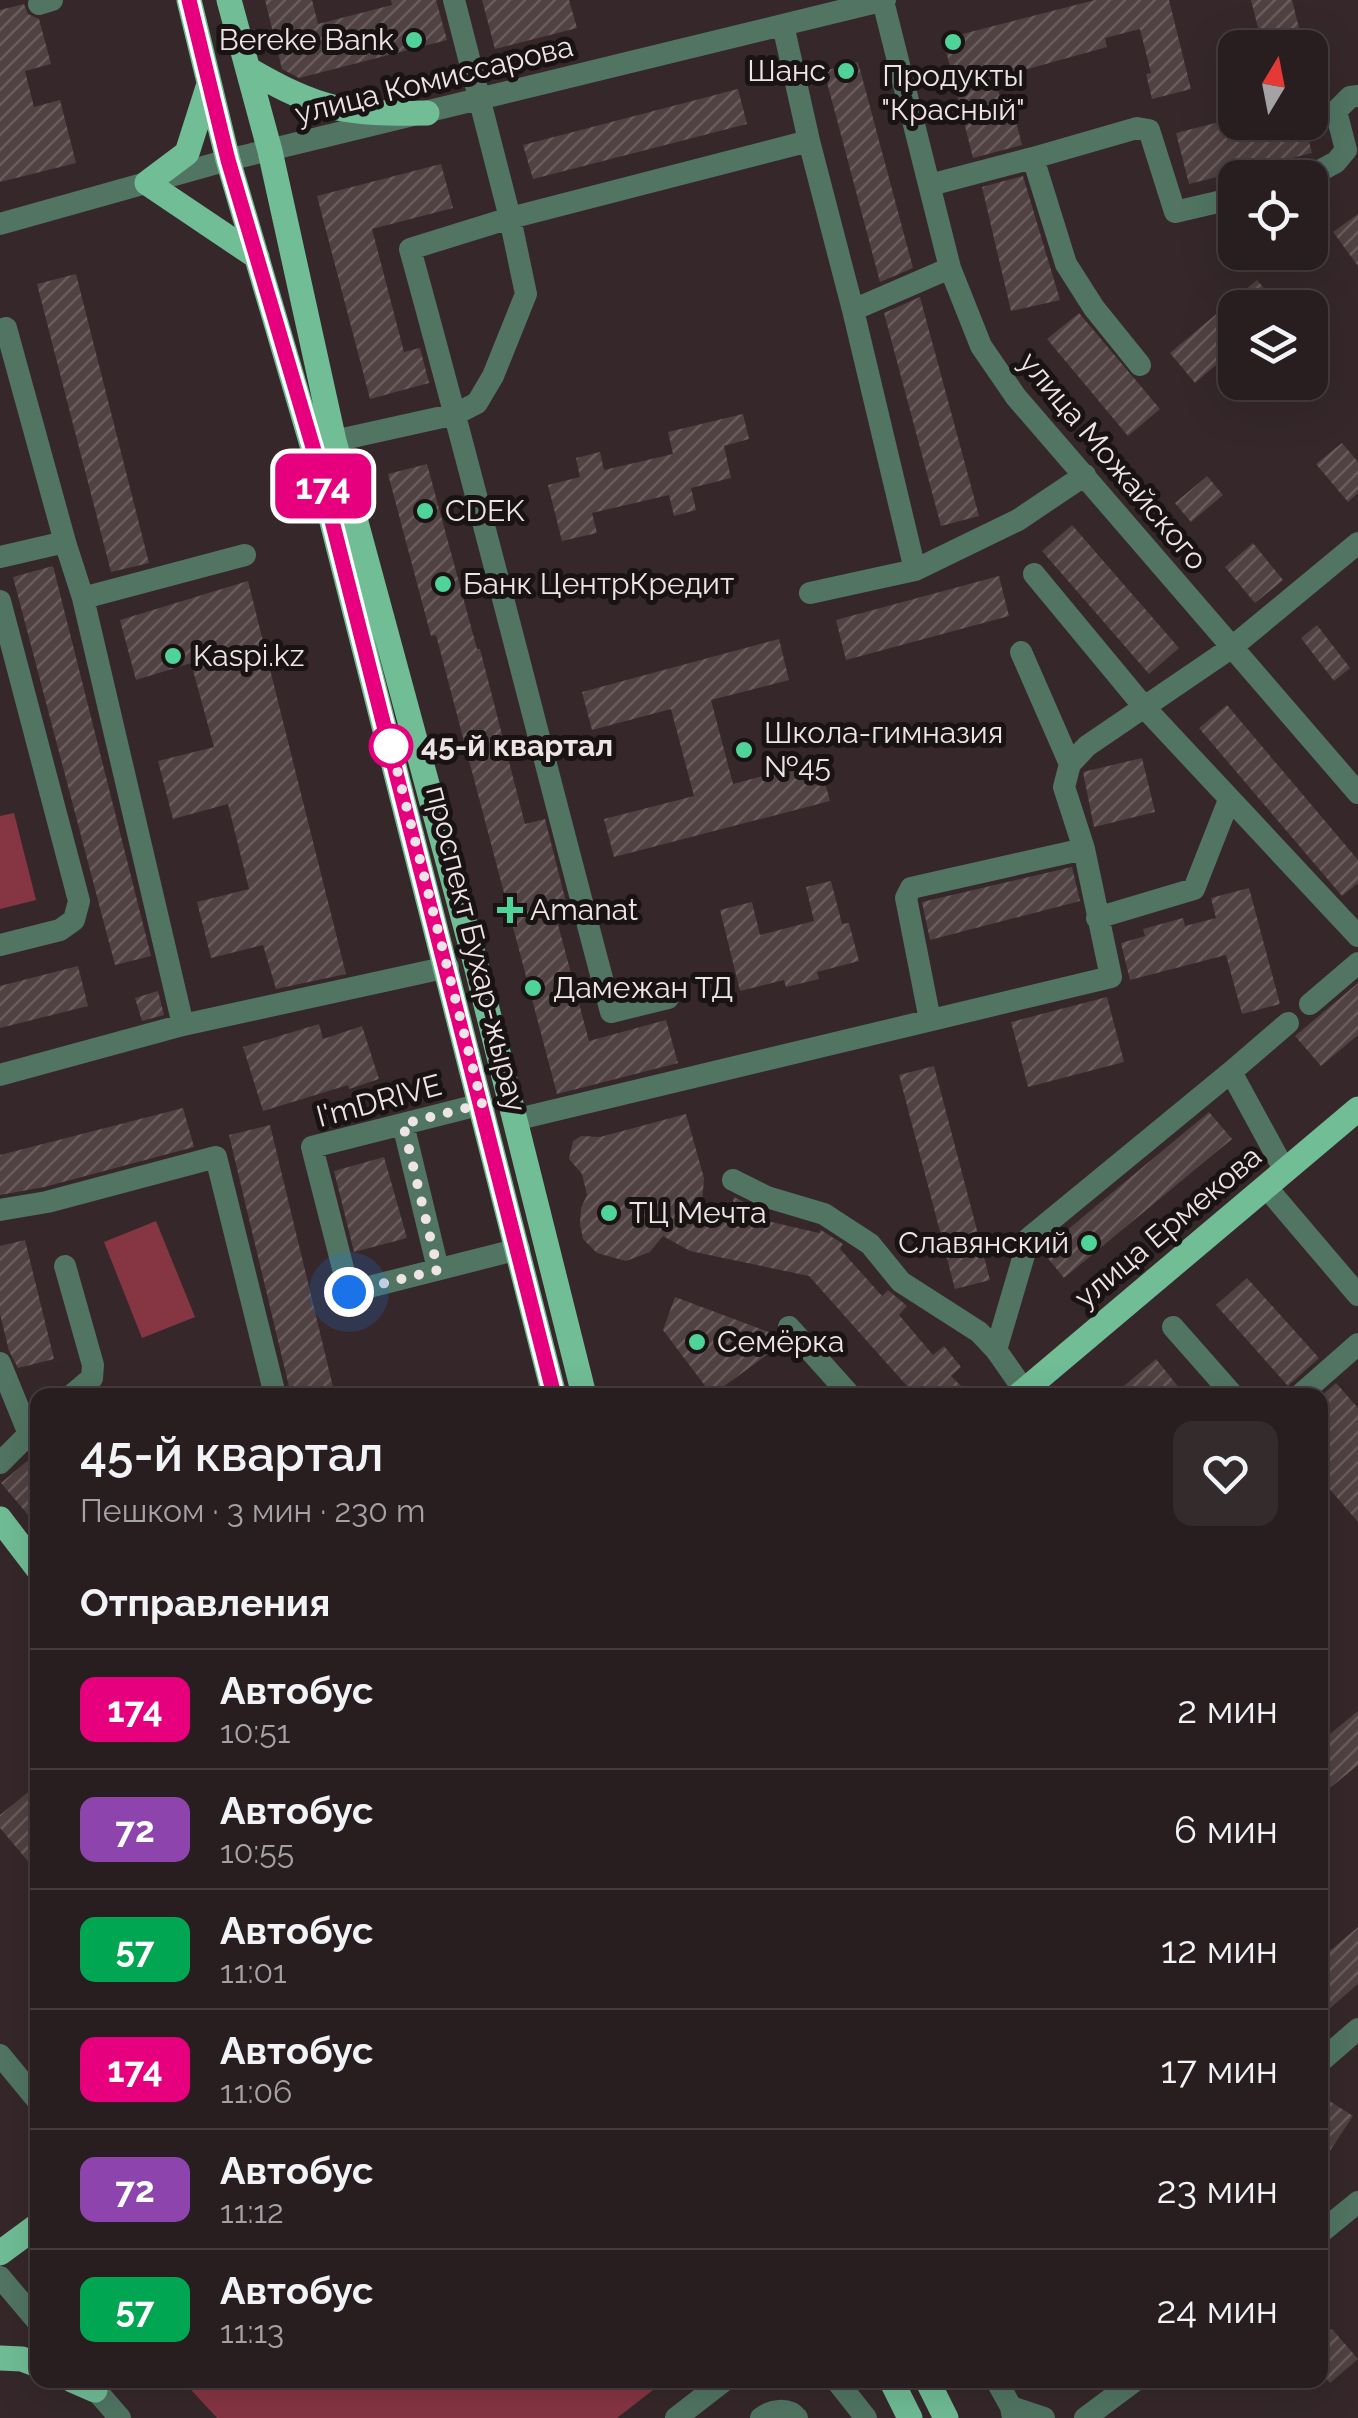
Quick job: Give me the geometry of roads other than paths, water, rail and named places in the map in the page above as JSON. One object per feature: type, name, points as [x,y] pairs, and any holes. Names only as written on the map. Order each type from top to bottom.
[{"type":"main road","name":"проспект Бухар-жырау","points":[[189,0],[228,160],[315,454],[552,1388]]},
{"type":"main road","name":"проспект Бухар-жырау","points":[[229,0],[270,151],[334,441],[475,961],[582,1388]]},
{"type":"main road","points":[[248,69],[299,98],[331,109],[426,112]]},
{"type":"main road","points":[[209,83],[188,153],[147,184],[256,257]]},
{"type":"main road","points":[[448,967],[475,961]]},
{"type":"main road","name":"улица Ермекова","points":[[1028,1388],[1358,1109]]},
{"type":"main road","points":[[0,1520],[30,1559]]},
{"type":"main road","points":[[0,2252],[30,2231]]},
{"type":"main road","points":[[0,2358],[30,2362]]},
{"type":"main road","points":[[895,2388],[910,2418]]},
{"type":"main road","points":[[932,2388],[946,2418]]},
{"type":"street","points":[[334,441],[456,414],[477,404],[526,294],[454,0]]},
{"type":"street","name":"улица Комиссарова","points":[[0,224],[228,160],[874,1]]},
{"type":"street","name":"улица Можайского","points":[[874,1],[930,185],[950,268],[981,346],[1016,397],[1358,793]]},
{"type":"street","points":[[784,25],[808,141],[915,570]]},
{"type":"street","points":[[1328,166],[1346,150],[1336,111],[1358,96]]},
{"type":"street","points":[[930,185],[1138,128],[1150,130],[1175,212],[1218,202]]},
{"type":"street","points":[[668,998],[610,1012],[410,249],[510,218],[808,141]]},
{"type":"street","points":[[1032,158],[1066,264],[1094,308],[1140,366]]},
{"type":"street","points":[[853,310],[950,268]]},
{"type":"street","points":[[0,330],[6,328],[83,598],[183,1025]]},
{"type":"street","points":[[810,594],[915,570],[1018,520],[1085,475]]},
{"type":"street","points":[[0,557],[66,542]]},
{"type":"street","points":[[514,1120],[1110,977],[1084,850],[1064,787],[1070,764],[1087,746],[1231,648],[1358,543]]},
{"type":"street","points":[[83,598],[245,555]]},
{"type":"street","points":[[1034,574],[1144,708],[1358,936]]},
{"type":"street","points":[[0,601],[79,901],[74,920],[60,930],[0,945]]},
{"type":"street","points":[[1021,652],[1070,764]]},
{"type":"street","points":[[1097,918],[1194,890],[1229,800]]},
{"type":"street","points":[[930,1020],[906,898],[911,888],[1084,850]]},
{"type":"street","points":[[1310,1004],[1358,963]]},
{"type":"street","points":[[0,1076],[183,1025],[448,967]]},
{"type":"street","points":[[996,1350],[1030,1238],[1288,1023]]},
{"type":"street","points":[[1231,1072],[1275,1179],[1358,1295]]},
{"type":"street","name":"I'mDRIVE","points":[[482,1104],[312,1147],[349,1292],[518,1249]]},
{"type":"street","points":[[403,1124],[438,1270]]},
{"type":"street","points":[[0,1210],[47,1202],[216,1157],[273,1388]]},
{"type":"street","points":[[733,1180],[767,1197],[824,1214],[870,1244],[901,1282],[978,1332],[996,1350],[1019,1388]]},
{"type":"street","points":[[66,1266],[94,1365],[92,1378],[80,1388]]},
{"type":"street","points":[[789,1327],[844,1388]]},
{"type":"street","points":[[1173,1327],[1227,1388]]},
{"type":"street","points":[[1308,1388],[1358,1344]]},
{"type":"street","points":[[0,1363],[30,1424]]},
{"type":"street","points":[[0,1463],[30,1433]]},
{"type":"street","points":[[1328,2055],[1358,2029]]},
{"type":"street","points":[[0,2055],[30,2091]]},
{"type":"street","points":[[1328,2226],[1358,2202]]},
{"type":"street","points":[[0,2277],[30,2313]]},
{"type":"street","points":[[92,2388],[120,2418]]},
{"type":"street","points":[[676,2418],[714,2388]]},
{"type":"street","points":[[842,2388],[866,2418]]},
{"type":"street","points":[[1000,2388],[1012,2412],[1044,2418]]},
{"type":"street","points":[[1085,2418],[1124,2388]]},
{"type":"street","points":[[761,2418],[780,2410],[797,2418]]},
{"type":"place","name":"Bereke Bank","points":[[414,40]]},
{"type":"place","name":"Продукты \"Красный\"","points":[[953,42]]},
{"type":"place","name":"Шанс","points":[[846,71]]},
{"type":"place","name":"CDEK","points":[[425,511]]},
{"type":"place","name":"Банк ЦентрКредит","points":[[443,584]]},
{"type":"place","name":"Kaspi.kz","points":[[173,656]]},
{"type":"place","name":"45-й квартал","points":[[391,746]]},
{"type":"place","name":"Школа-гимназия №45","points":[[744,750]]},
{"type":"place","name":"Amanat","points":[[510,910]]},
{"type":"place","name":"Дамежан ТД","points":[[533,988]]},
{"type":"place","name":"ТЦ Мечта","points":[[609,1213]]},
{"type":"place","name":"Славянский","points":[[1089,1243]]},
{"type":"place","name":"Семёрка","points":[[697,1342]]}]
